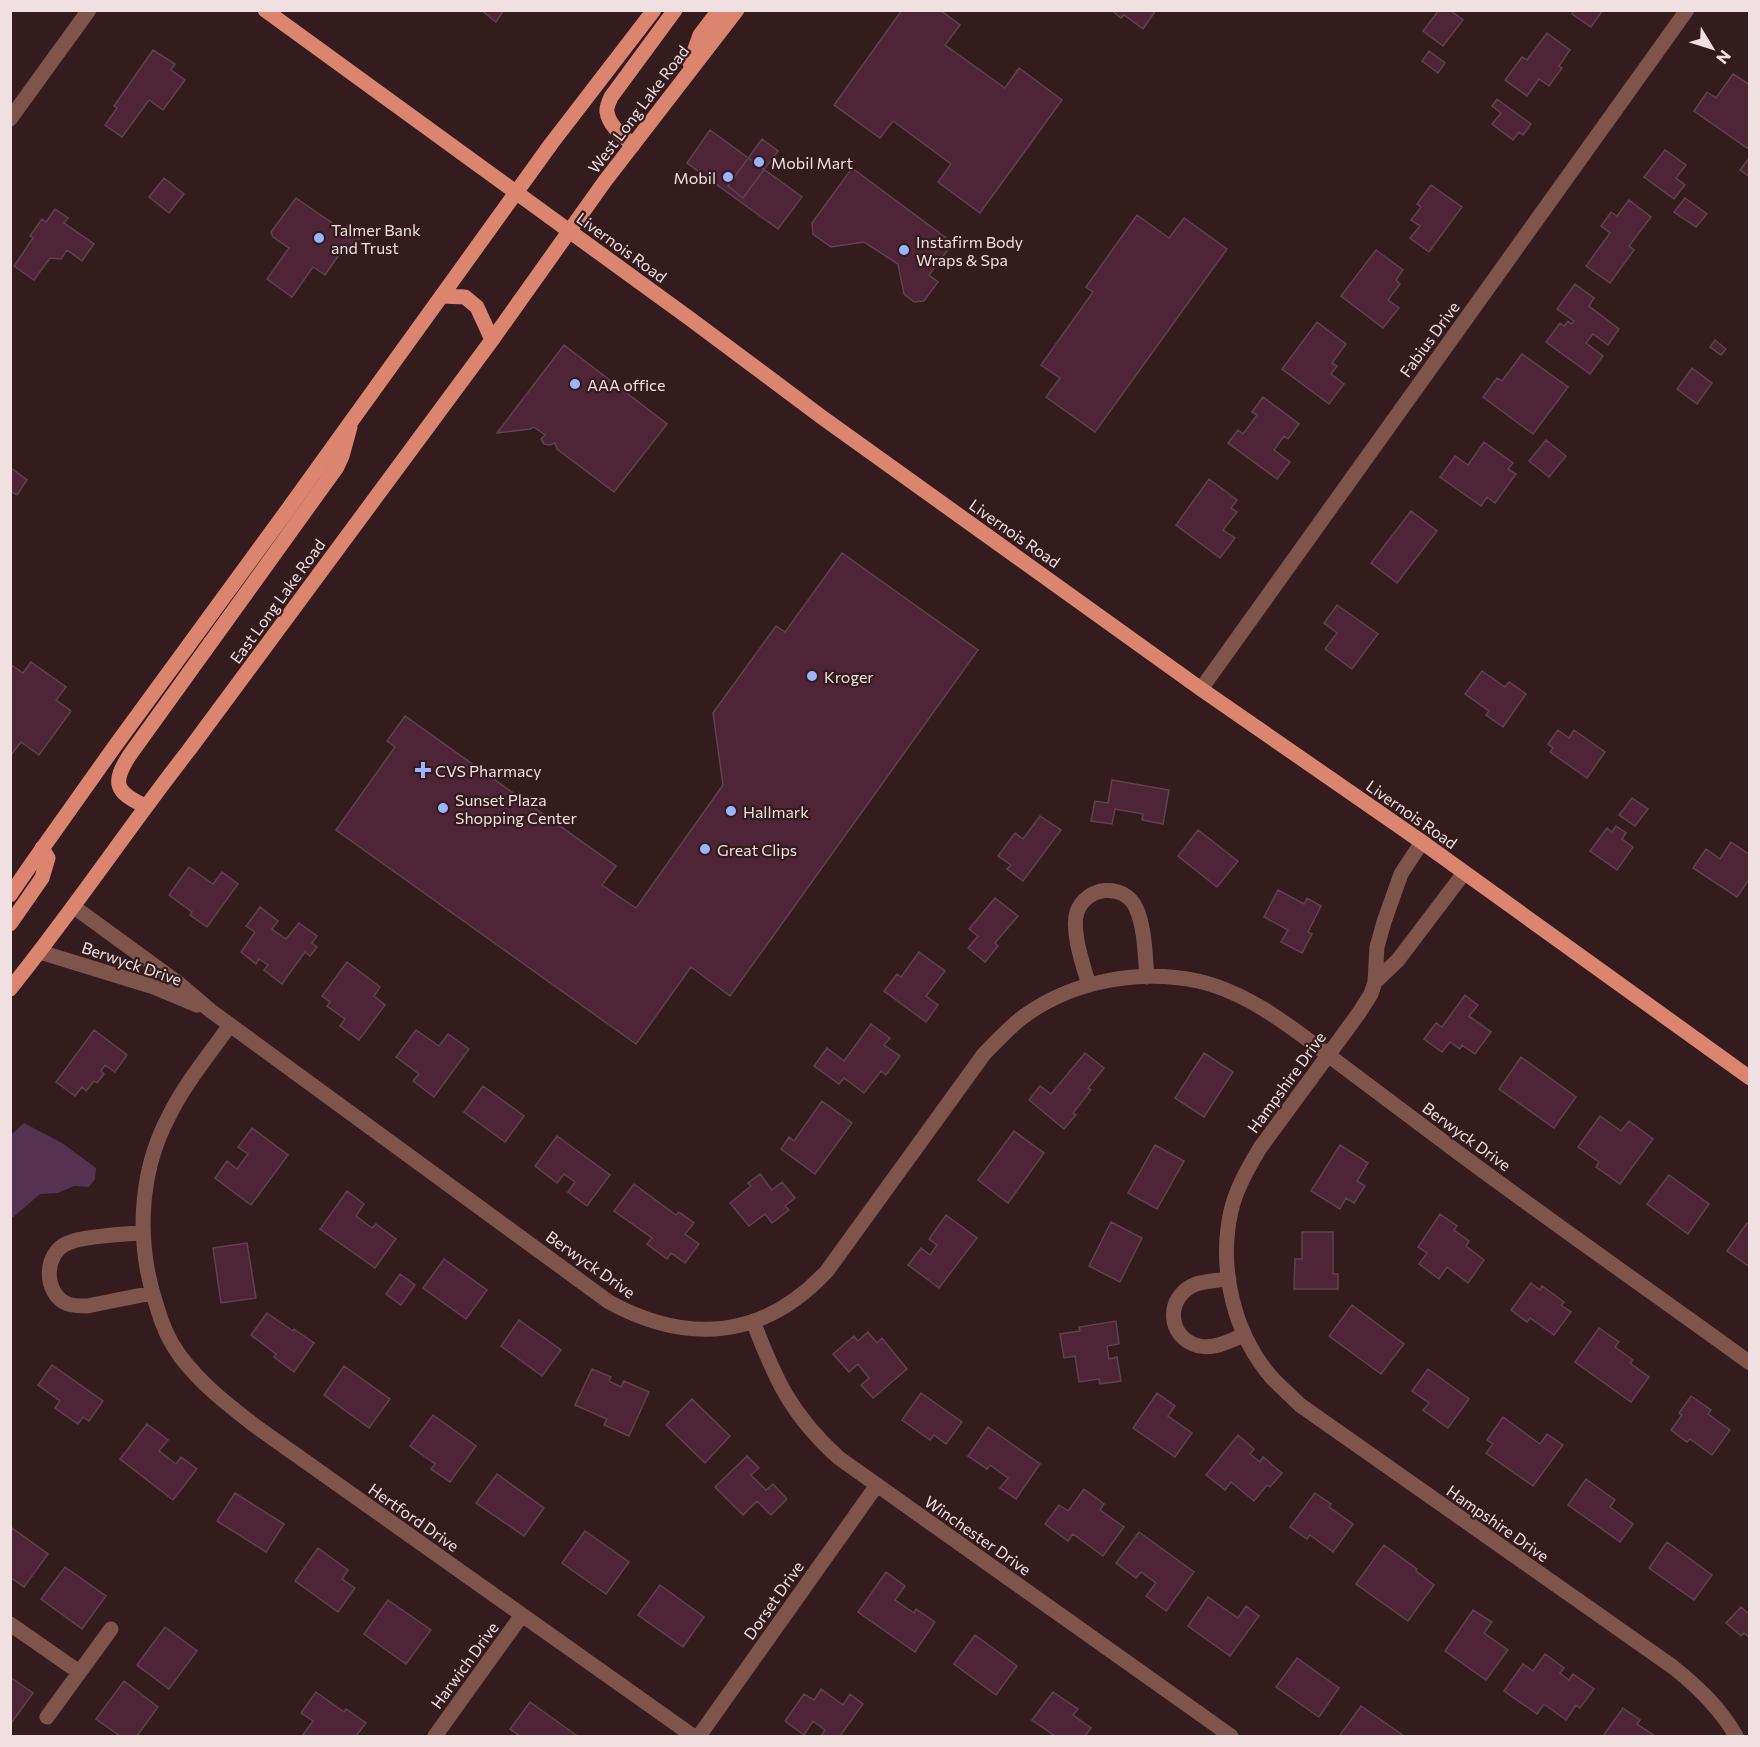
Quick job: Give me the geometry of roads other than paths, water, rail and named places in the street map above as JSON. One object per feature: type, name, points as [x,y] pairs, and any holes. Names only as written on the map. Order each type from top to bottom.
[{"type":"main road","name":"Livernois Road","points":[[265,10],[823,418],[1202,689],[1422,842],[1749,1078]]},
{"type":"main road","points":[[10,895],[516,192],[578,107],[654,10]]},
{"type":"main road","points":[[633,145],[610,122],[606,111],[610,97],[675,10]]},
{"type":"main road","points":[[686,74],[700,35],[718,10]]},
{"type":"main road","name":"West Long Lake Road","points":[[569,231],[686,74],[737,10]]},
{"type":"main road","name":"East Long Lake Road","points":[[10,989],[74,907],[145,806],[189,750],[492,340],[569,231]]},
{"type":"main road","points":[[442,296],[465,297],[477,308],[492,340]]},
{"type":"main road","points":[[145,806],[132,801],[123,793],[118,784],[120,771],[337,467],[353,418]]},
{"type":"main road","points":[[10,924],[42,878],[48,858],[42,848]]},
{"type":"street","points":[[10,119],[89,10]]},
{"type":"street","name":"Fabius Drive","points":[[1202,689],[1687,10]]},
{"type":"street","name":"Hampshire Drive","points":[[1422,842],[1401,874],[1384,921],[1377,947],[1375,982],[1371,994],[1260,1148],[1240,1187],[1232,1209],[1227,1255],[1229,1279],[1232,1299],[1244,1335],[1273,1379],[1300,1405],[1673,1667],[1690,1680],[1714,1705],[1736,1737]]},
{"type":"street","name":"Hampshire Drive","points":[[1375,982],[1398,960],[1464,873]]},
{"type":"street","points":[[1089,985],[1082,961],[1076,924],[1077,912],[1087,897],[1100,890],[1121,893],[1136,908],[1141,924],[1147,976]]},
{"type":"street","name":"Berwyck Drive","points":[[74,907],[177,982],[211,1011],[609,1302],[628,1312],[667,1326],[704,1330],[723,1328],[753,1321],[776,1311],[799,1296],[827,1271],[984,1054],[1005,1033],[1027,1014],[1048,1002],[1089,985],[1122,978],[1147,976],[1198,981],[1237,994],[1263,1008],[1457,1152],[1749,1363]]},
{"type":"street","name":"Berwyck Drive","points":[[40,952],[154,987],[211,1011]]},
{"type":"street","name":"Hertford Drive","points":[[230,1025],[184,1089],[168,1116],[150,1164],[145,1190],[143,1233],[145,1265],[166,1333],[179,1354],[214,1394],[254,1425],[693,1737]]},
{"type":"street","points":[[143,1233],[69,1242],[57,1252],[48,1270],[53,1290],[67,1304],[87,1306],[152,1293]]},
{"type":"street","points":[[1229,1279],[1196,1284],[1180,1294],[1174,1305],[1173,1317],[1182,1337],[1201,1346],[1220,1345],[1244,1335]]},
{"type":"street","name":"Winchester Drive","points":[[753,1321],[771,1368],[794,1409],[839,1458],[1231,1737]]},
{"type":"street","name":"Dorset Drive","points":[[699,1737],[877,1485]]},
{"type":"street","name":"Harwich Drive","points":[[435,1737],[522,1615]]},
{"type":"street","points":[[10,1624],[79,1672]]},
{"type":"street","points":[[47,1717],[111,1629]]},
{"type":"place","name":"Mobil Mart","points":[[759,162]]},
{"type":"place","name":"Mobil","points":[[728,177]]},
{"type":"place","name":"Talmer Bank and Trust","points":[[319,238]]},
{"type":"place","name":"Instafirm Body Wraps & Spa","points":[[904,250]]},
{"type":"place","name":"AAA office","points":[[575,384]]},
{"type":"place","name":"Kroger","points":[[812,676]]},
{"type":"place","name":"CVS Pharmacy","points":[[423,770]]},
{"type":"place","name":"Sunset Plaza Shopping Center","points":[[443,808]]},
{"type":"place","name":"Hallmark","points":[[731,811]]},
{"type":"place","name":"Great Clips","points":[[705,849]]}]
